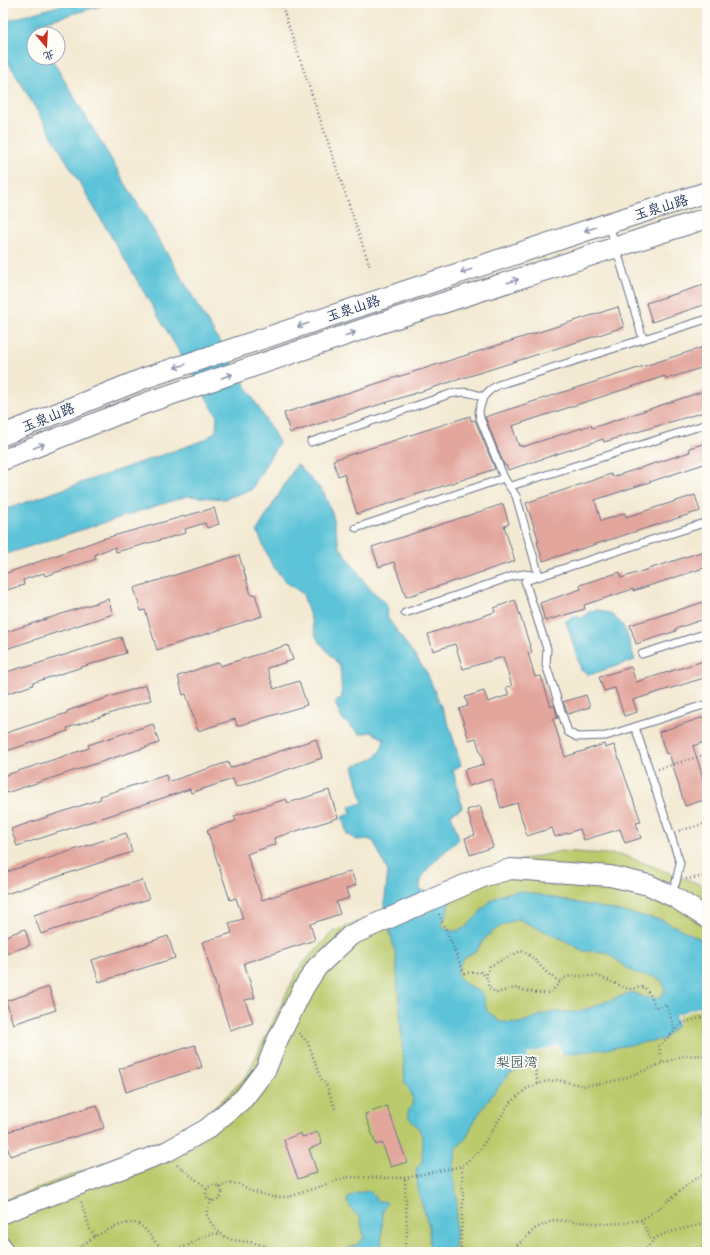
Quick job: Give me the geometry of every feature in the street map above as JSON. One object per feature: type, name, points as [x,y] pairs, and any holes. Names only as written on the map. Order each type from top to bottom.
[{"type":"street","name":"玉泉山路","points":[[3,435],[145,378],[609,223],[707,192]]},
{"type":"street","name":"玉泉山路","points":[[3,460],[146,403],[384,322],[616,249],[707,218]]},
{"type":"street","points":[[3,1213],[163,1154],[207,1129],[244,1098],[266,1070],[304,987],[317,967],[351,935],[485,876],[511,869],[610,876],[649,885],[673,888],[707,918]]},
{"type":"street","points":[[3,1244],[6,1252]]},
{"type":"lane","points":[[609,223],[643,339]]},
{"type":"lane","points":[[539,576],[516,496],[511,486],[504,478],[480,418],[479,411],[483,397],[498,385],[707,319]]},
{"type":"lane","points":[[311,442],[461,391],[470,392],[483,397]]},
{"type":"lane","points":[[511,486],[707,424]]},
{"type":"lane","points":[[356,528],[504,478]]},
{"type":"lane","points":[[707,522],[525,581],[547,649],[546,665],[568,732],[577,737],[596,738],[606,736],[707,704]]},
{"type":"lane","points":[[405,612],[513,576],[524,574],[539,576]]},
{"type":"lane","points":[[642,654],[707,633]]},
{"type":"lane","points":[[636,727],[680,863],[673,888]]},
{"type":"path","points":[[281,3],[370,267]]},
{"type":"path","points":[[650,772],[707,754]]},
{"type":"path","points":[[671,834],[707,823]]},
{"type":"path","points":[[673,888],[707,876]]},
{"type":"path","points":[[431,900],[444,924],[449,940],[464,974],[480,972],[486,976],[490,988],[497,993],[514,988],[538,993],[547,993],[551,992],[560,981],[571,976],[598,976],[628,989],[644,987],[651,996],[655,1008],[666,1004],[675,1030]]},
{"type":"path","points":[[486,976],[490,966],[521,951],[529,954],[536,960],[549,976],[560,981]]},
{"type":"path","points":[[662,1062],[659,1046],[681,1024],[704,1017],[707,1020]]},
{"type":"path","points":[[287,1022],[308,1043],[321,1079],[326,1084],[336,1111]]},
{"type":"path","points":[[207,1188],[214,1185],[219,1187],[227,1184],[237,1184],[250,1191],[273,1197],[289,1197],[347,1177],[406,1178],[462,1166],[479,1151],[509,1104],[526,1090],[538,1084],[557,1080],[585,1086],[604,1083],[622,1079],[662,1062],[682,1056],[707,1055]]},
{"type":"path","points":[[534,1062],[538,1084]]},
{"type":"path","points":[[163,1154],[207,1188]]},
{"type":"path","points":[[460,1252],[464,1200],[462,1166]]},
{"type":"path","points":[[506,1252],[521,1242],[535,1229],[554,1220],[605,1224],[641,1220],[659,1208],[696,1178],[707,1174]]},
{"type":"path","points":[[404,1252],[407,1233],[406,1178]]},
{"type":"path","points":[[76,1186],[90,1229],[95,1236]]},
{"type":"path","points":[[219,1187],[222,1191],[220,1197],[212,1200],[206,1214],[219,1234],[230,1242],[261,1244],[275,1252]]},
{"type":"path","points":[[207,1188],[206,1195],[212,1200]]},
{"type":"path","points":[[641,1220],[652,1241]]},
{"type":"path","points":[[74,1252],[95,1236],[110,1228],[133,1223],[140,1225],[161,1247]]},
{"type":"path","points":[[644,1252],[654,1238],[666,1233],[707,1223]]},
{"type":"path","points":[[147,1252],[161,1247],[177,1249],[210,1234],[219,1234]]},
{"type":"path","points":[[666,1252],[694,1251],[707,1246]]},
{"type":"path","points":[[460,1247],[470,1252]]},
{"type":"green space","name":"梨园湾","points":[[561,851],[623,855],[707,887],[707,1252],[13,1252],[3,1226],[3,1201],[165,1140],[205,1117],[246,1077],[299,968],[331,933],[492,867]]},
{"type":"water","points":[[68,3],[112,3],[36,24],[37,26],[26,26],[26,66],[56,66],[279,442],[251,490],[224,499],[187,496],[3,555],[3,510],[205,440],[216,431],[217,416],[3,53],[3,22]]},
{"type":"water","points":[[297,464],[324,493],[333,516],[339,546],[369,588],[386,603],[387,617],[427,673],[450,728],[461,765],[453,770],[462,808],[451,814],[459,839],[434,862],[423,875],[420,890],[450,900],[446,916],[441,925],[452,931],[458,931],[469,924],[493,899],[520,891],[662,920],[707,942],[707,1004],[675,1015],[678,1024],[664,1039],[606,1049],[562,1054],[559,1045],[527,1054],[530,1063],[510,1073],[490,1098],[474,1121],[466,1138],[456,1149],[453,1178],[457,1198],[454,1252],[430,1252],[429,1226],[419,1195],[416,1169],[422,1162],[423,1140],[419,1129],[409,1118],[408,1112],[413,1100],[405,1082],[396,957],[384,906],[388,872],[374,842],[368,839],[357,840],[347,834],[342,817],[351,813],[349,806],[363,803],[353,766],[374,758],[380,751],[384,739],[371,732],[360,734],[342,719],[335,703],[342,697],[340,666],[317,639],[303,594],[286,582],[272,565],[257,531]],"holes":[[[518,919],[562,939],[583,951],[606,952],[628,969],[640,975],[654,976],[662,981],[665,990],[660,998],[646,998],[632,992],[584,1010],[573,1012],[550,1012],[520,1023],[500,1022],[487,1011],[482,993],[467,985],[457,975],[459,966],[465,957],[477,951],[484,940],[494,930]]]},
{"type":"water","points":[[599,610],[615,617],[620,622],[627,636],[635,660],[589,675],[581,670],[566,621],[576,616],[582,618],[590,611]]},
{"type":"water","points":[[370,1191],[378,1202],[385,1201],[387,1203],[383,1211],[381,1252],[329,1252],[344,1250],[352,1247],[364,1238],[360,1216],[355,1214],[347,1202],[348,1198],[357,1193]]},
{"type":"pier","points":[[707,1004],[707,1007],[678,1016],[680,1024],[678,1024],[675,1015]]},
{"type":"pier","points":[[559,1045],[562,1054],[560,1054],[558,1047],[529,1055],[530,1063],[527,1054]]},
{"type":"building","points":[[707,284],[707,304],[652,322],[646,303]]},
{"type":"building","points":[[618,307],[624,327],[290,433],[284,413]]},
{"type":"building","points":[[707,346],[707,366],[666,379],[665,376],[512,426],[519,446],[522,445],[522,447],[591,425],[592,428],[707,390],[707,411],[604,442],[603,439],[508,470],[506,465],[504,465],[485,417]]},
{"type":"building","points":[[470,416],[471,421],[475,420],[495,469],[357,514],[344,474],[338,476],[333,460]]},
{"type":"building","points":[[707,443],[707,463],[595,500],[601,521],[625,513],[626,517],[695,495],[700,511],[543,561],[537,542],[539,541],[526,503],[611,474],[612,477],[690,452],[689,448]]},
{"type":"building","points":[[503,504],[509,524],[504,526],[515,561],[406,597],[394,562],[379,567],[372,547]]},
{"type":"building","points":[[214,508],[219,524],[207,528],[205,523],[185,529],[186,533],[116,552],[115,547],[95,554],[96,559],[45,576],[44,573],[23,580],[24,585],[3,591],[3,575],[7,573],[102,539]]},
{"type":"building","points":[[707,550],[707,567],[584,605],[585,609],[545,621],[540,603],[581,589],[580,585],[620,572],[621,578]]},
{"type":"building","points":[[239,555],[251,595],[255,594],[262,616],[157,650],[145,610],[141,611],[134,588]]},
{"type":"building","points":[[108,599],[113,614],[3,650],[3,633]]},
{"type":"building","points":[[515,600],[532,652],[528,653],[535,677],[541,676],[551,707],[554,705],[558,718],[553,719],[565,757],[604,744],[605,748],[614,745],[641,822],[636,823],[641,838],[625,843],[620,829],[584,840],[580,829],[555,837],[552,828],[527,836],[517,803],[501,808],[492,779],[469,786],[464,770],[484,764],[476,738],[469,740],[459,709],[468,706],[465,697],[484,691],[488,702],[509,695],[506,687],[512,686],[503,657],[463,669],[455,644],[433,651],[428,634],[495,612],[494,608]]},
{"type":"building","points":[[707,601],[707,618],[675,629],[676,631],[636,644],[630,625]]},
{"type":"building","points":[[121,637],[126,653],[32,683],[33,685],[3,695],[3,673],[26,666],[27,667]]},
{"type":"building","points":[[288,645],[293,660],[267,668],[274,689],[299,681],[307,705],[237,726],[235,719],[198,731],[186,694],[183,695],[178,676],[219,662],[220,666]]},
{"type":"building","points":[[707,660],[707,677],[633,700],[637,712],[624,716],[615,688],[604,691],[599,677],[631,667],[636,682]]},
{"type":"building","points":[[146,685],[151,700],[67,728],[68,731],[3,752],[3,734]]},
{"type":"building","points":[[586,695],[590,707],[568,714],[563,702]]},
{"type":"building","points":[[707,716],[707,741],[693,746],[707,790],[707,799],[685,806],[669,753],[666,754],[659,732]]},
{"type":"building","points":[[153,724],[159,743],[3,794],[3,776],[89,748],[88,745]]},
{"type":"building","points":[[316,739],[322,758],[236,787],[233,779],[191,793],[190,789],[17,846],[11,829],[101,799],[100,796],[166,775],[168,782],[228,762],[230,768]]},
{"type":"building","points":[[329,790],[338,818],[274,838],[276,844],[247,854],[262,900],[351,871],[356,885],[346,889],[349,898],[336,902],[340,914],[310,924],[315,940],[244,963],[255,998],[245,1000],[253,1023],[230,1030],[202,942],[232,933],[229,923],[243,919],[236,898],[230,900],[207,830],[236,821],[234,816],[286,799],[288,803]]},
{"type":"building","points":[[480,806],[493,847],[470,855],[465,838],[475,835],[467,810]]},
{"type":"building","points":[[126,833],[132,852],[3,895],[3,873]]},
{"type":"building","points":[[142,880],[149,899],[41,934],[34,915]]},
{"type":"building","points":[[25,929],[30,945],[3,955],[3,937]]},
{"type":"building","points":[[168,936],[175,958],[99,982],[92,960]]},
{"type":"building","points":[[49,987],[56,1010],[13,1024],[6,1001]]},
{"type":"building","points":[[195,1045],[202,1067],[126,1092],[119,1069]]},
{"type":"building","points":[[97,1105],[104,1128],[10,1156],[3,1133]]},
{"type":"building","points":[[387,1106],[407,1162],[391,1167],[382,1143],[376,1145],[365,1114]]},
{"type":"building","points":[[318,1132],[322,1144],[309,1149],[317,1172],[298,1179],[284,1140],[301,1133],[302,1137]]}]
